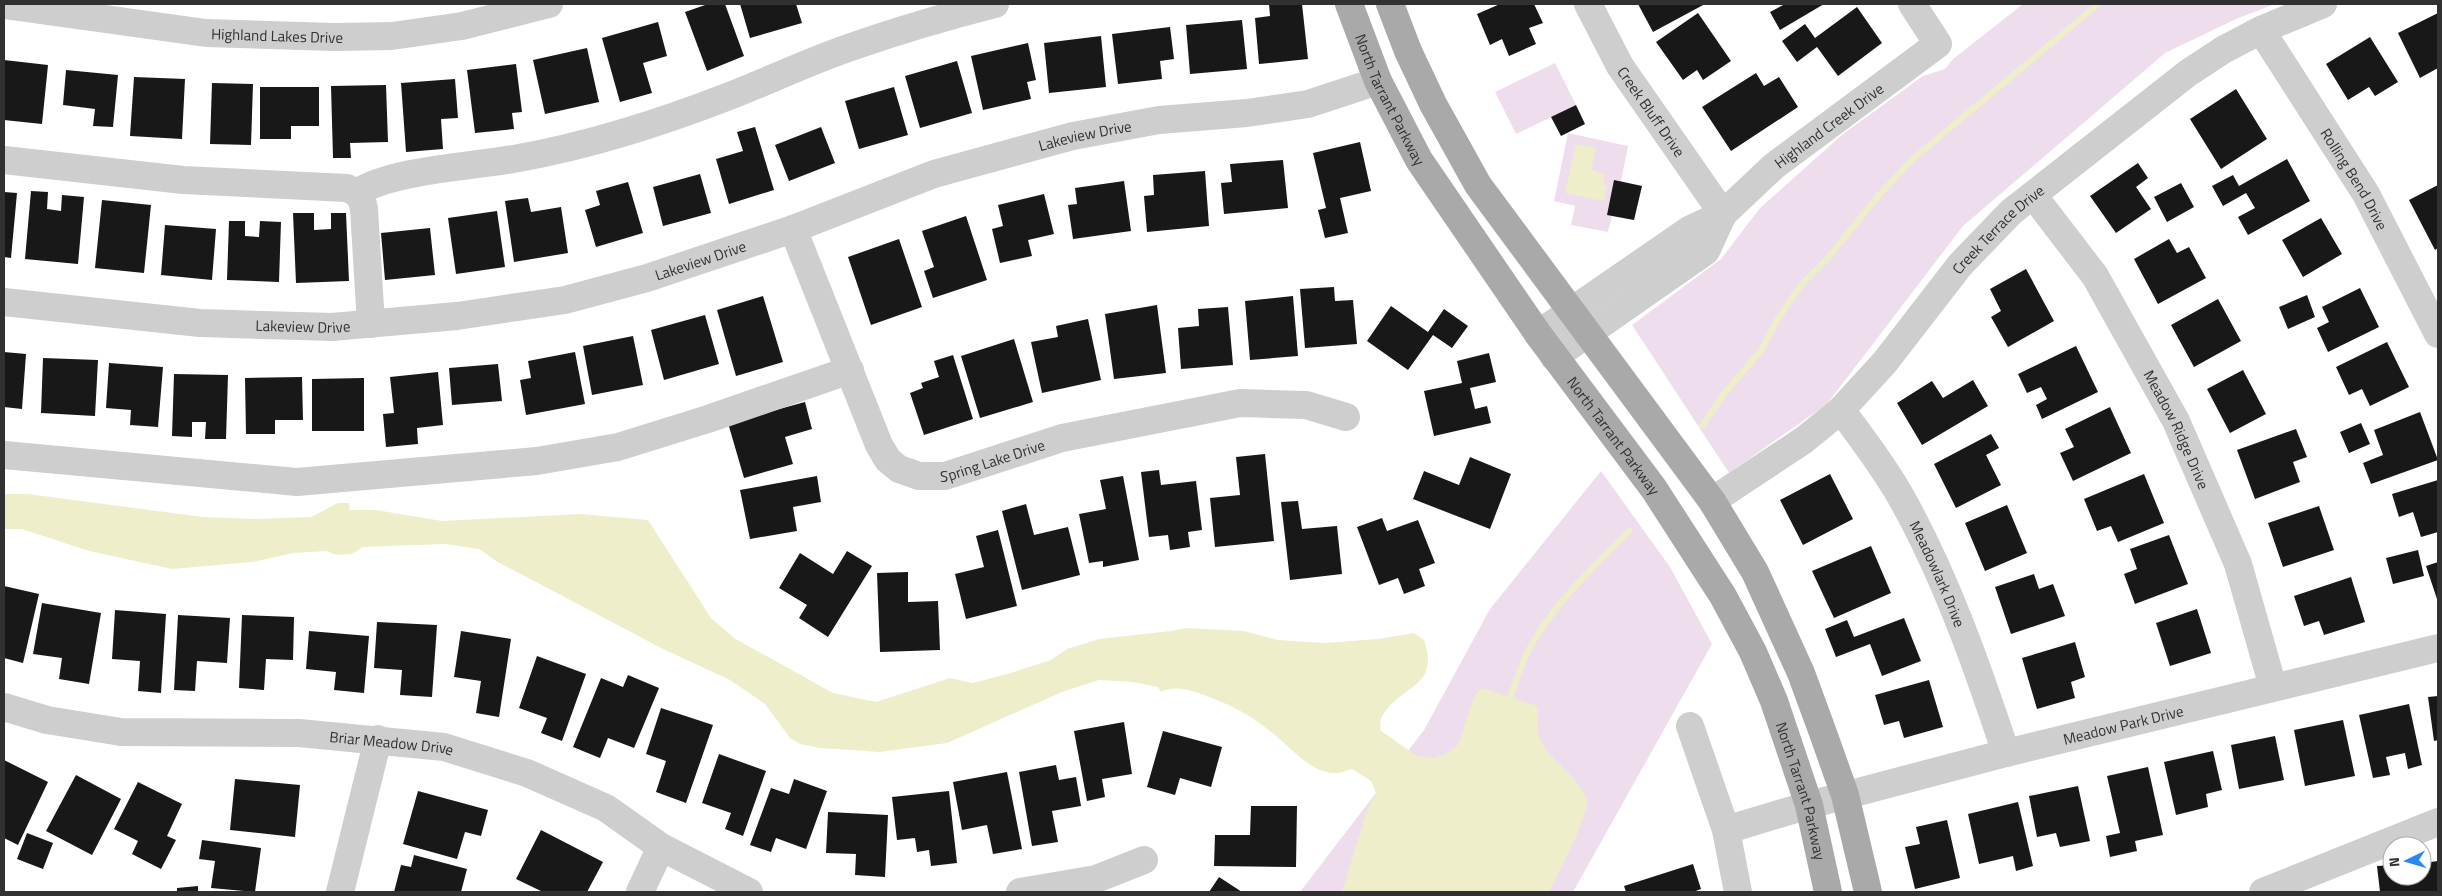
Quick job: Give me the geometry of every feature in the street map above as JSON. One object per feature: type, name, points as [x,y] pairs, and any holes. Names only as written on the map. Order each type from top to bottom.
[{"type":"main road","name":"North Tarrant Parkway","points":[[1349,4],[1378,81],[1419,160],[1554,357],[1654,489],[1723,596],[1753,652],[1774,701],[1809,805],[1828,892]]},
{"type":"main road","points":[[1390,4],[1408,51],[1460,156],[1478,185],[1712,501],[1754,572],[1797,664],[1845,795],[1868,892]]},
{"type":"street","name":"Highland Lakes Drive","points":[[4,5],[206,33],[334,37],[392,36],[462,26],[549,4]]},
{"type":"street","points":[[357,192],[374,184],[400,177],[519,158],[577,145],[636,128],[731,95],[853,46],[995,4]]},
{"type":"street","name":"Creek Bluff Drive","points":[[1588,4],[1620,66],[1723,214]]},
{"type":"street","name":"Highland Creek Drive","points":[[1538,334],[1689,230],[1723,214],[1774,166],[1938,44],[1912,4]]},
{"type":"street","name":"Creek Terrace Drive","points":[[1712,501],[1804,440],[1841,410],[1885,362],[1960,265],[2011,212],[2188,73],[2223,50],[2261,30],[2323,4]]},
{"type":"street","name":"Rolling Bend Drive","points":[[2261,30],[2366,194],[2432,302],[2438,334]]},
{"type":"street","name":"Lakeview Drive","points":[[4,302],[200,323],[332,327],[457,316],[565,300],[647,278],[793,229],[934,174],[1073,136],[1159,120],[1247,113],[1308,104],[1378,81]]},
{"type":"street","points":[[4,160],[183,180],[335,186],[357,192],[362,199],[364,209],[371,324]]},
{"type":"street","name":"Meadow Ridge Drive","points":[[2033,195],[2095,276],[2176,422],[2238,564],[2273,688]]},
{"type":"street","name":"Highland Creek Drive","points":[[1554,357],[1706,251],[1723,214]]},
{"type":"street","name":"Spring Lake Drive","points":[[793,229],[879,445],[888,460],[899,469],[919,476],[945,476],[1062,438],[1240,403],[1306,405],[1346,417]]},
{"type":"street","points":[[4,455],[297,482],[537,460],[618,447],[708,419],[850,370]]},
{"type":"street","name":"Meadowlark Drive","points":[[1841,410],[1901,497],[1928,552],[1981,679],[2006,753]]},
{"type":"street","name":"Meadow Park Drive","points":[[1726,830],[1845,795],[2006,753],[2438,648]]},
{"type":"street","name":"Briar Meadow Drive","points":[[4,707],[48,720],[121,732],[299,733],[378,739],[444,747],[527,773],[606,808],[661,847],[750,892]]},
{"type":"street","points":[[1690,726],[1726,830],[1738,892]]},
{"type":"street","points":[[340,892],[378,739]]},
{"type":"street","points":[[2263,892],[2438,822]]},
{"type":"street","points":[[640,892],[661,847]]},
{"type":"street","points":[[1020,892],[1096,878],[1144,860]]},
{"type":"shaded area","points":[[2023,4],[2275,4],[2236,19],[2165,53],[1963,226],[1827,404],[1729,473],[1632,325],[1721,259],[1760,208],[1843,134],[1923,76],[1945,69],[1953,59]]},
{"type":"shaded area","points":[[1555,63],[1576,105],[1516,134],[1495,92]]},
{"type":"shaded area","points":[[1568,133],[1628,146],[1621,181],[1642,186],[1634,220],[1612,216],[1608,232],[1571,225],[1575,206],[1554,201]]},
{"type":"shaded area","points":[[1576,144],[1596,148],[1591,170],[1605,174],[1603,185],[1607,186],[1604,201],[1565,193]]},
{"type":"shaded area","points":[[1601,471],[1670,567],[1712,644],[1573,892],[1300,892],[1424,730],[1490,609]]},
{"type":"shaded area","points":[[4,494],[28,494],[203,517],[255,519],[311,517],[338,503],[349,503],[350,510],[376,510],[442,521],[579,514],[648,520],[711,618],[734,638],[833,693],[876,702],[950,678],[973,683],[1014,672],[1051,660],[1067,649],[1099,639],[1187,628],[1244,631],[1278,640],[1325,643],[1378,639],[1414,633],[1424,640],[1428,660],[1426,671],[1416,684],[1384,712],[1381,721],[1381,731],[1417,756],[1433,758],[1446,754],[1458,745],[1475,695],[1482,688],[1537,706],[1538,733],[1543,746],[1578,784],[1588,804],[1575,839],[1549,892],[1342,892],[1366,813],[1376,793],[1371,781],[1352,769],[1333,773],[1318,769],[1248,715],[1222,702],[1193,691],[1172,689],[1161,692],[1158,687],[1133,682],[1099,680],[1062,692],[947,743],[880,752],[820,748],[800,744],[790,738],[765,704],[730,680],[663,649],[496,561],[479,549],[445,544],[363,547],[352,554],[337,555],[326,551],[293,553],[253,562],[172,569],[89,551],[22,529],[4,529]]},
{"type":"building","points":[[708,4],[725,4],[744,56],[707,71],[685,12]]},
{"type":"building","points":[[740,4],[796,4],[802,23],[750,38]]},
{"type":"building","points":[[1269,4],[1302,4],[1308,59],[1259,64],[1255,18],[1270,16]]},
{"type":"building","points":[[1500,4],[1534,4],[1543,23],[1529,28],[1536,44],[1509,56],[1502,39],[1490,45],[1477,14]]},
{"type":"building","points":[[1638,4],[1705,4],[1653,32]]},
{"type":"building","points":[[1785,4],[1824,4],[1780,30],[1770,12]]},
{"type":"building","points":[[1857,7],[1882,43],[1838,76],[1817,47],[1797,62],[1782,41],[1805,24],[1815,38]]},
{"type":"building","points":[[1698,13],[1731,61],[1703,80],[1697,70],[1683,80],[1656,42]]},
{"type":"building","points":[[2438,13],[2438,68],[2420,78],[2398,33]]},
{"type":"building","points":[[1242,20],[1247,69],[1190,74],[1186,25]]},
{"type":"building","points":[[658,22],[667,56],[643,63],[652,93],[620,102],[602,38]]},
{"type":"building","points":[[1170,27],[1174,59],[1160,61],[1162,79],[1118,84],[1112,34]]},
{"type":"building","points":[[1101,36],[1106,87],[1049,93],[1044,43]]},
{"type":"building","points":[[2370,37],[2398,82],[2375,96],[2369,87],[2348,100],[2326,64]]},
{"type":"building","points":[[1028,43],[1036,80],[1027,82],[1031,99],[983,110],[971,56]]},
{"type":"building","points":[[587,48],[599,102],[545,114],[533,60]]},
{"type":"building","points":[[4,60],[48,65],[42,124],[4,120]]},
{"type":"building","points":[[957,61],[972,113],[920,128],[905,76]]},
{"type":"building","points":[[516,64],[522,112],[512,113],[514,129],[475,133],[467,70]]},
{"type":"building","points":[[66,70],[118,75],[113,127],[93,126],[95,109],[63,105]]},
{"type":"building","points":[[1756,73],[1764,86],[1779,77],[1798,107],[1731,151],[1702,107]]},
{"type":"building","points":[[134,77],[185,79],[182,139],[130,136]]},
{"type":"building","points":[[455,79],[458,118],[441,119],[443,149],[406,152],[401,83]]},
{"type":"building","points":[[212,83],[253,84],[251,145],[210,144]]},
{"type":"building","points":[[386,85],[388,142],[350,143],[351,158],[333,158],[331,86]]},
{"type":"building","points":[[260,87],[319,87],[319,126],[291,126],[291,139],[260,139]]},
{"type":"building","points":[[894,87],[908,135],[859,149],[845,101]]},
{"type":"building","points":[[2236,89],[2267,139],[2221,169],[2190,119]]},
{"type":"building","points":[[1576,105],[1585,124],[1561,136],[1551,117]]},
{"type":"building","points":[[755,127],[774,190],[729,204],[716,159],[743,151],[737,132]]},
{"type":"building","points":[[821,127],[835,163],[789,181],[775,145]]},
{"type":"building","points":[[1360,142],[1371,191],[1340,198],[1348,233],[1325,238],[1318,210],[1326,208],[1313,153]]},
{"type":"building","points":[[2287,159],[2310,201],[2248,235],[2238,217],[2255,208],[2246,193],[2223,206],[2212,186],[2233,175],[2239,186]]},
{"type":"building","points":[[1283,160],[1288,208],[1224,214],[1221,183],[1232,182],[1230,164]]},
{"type":"building","points":[[2138,163],[2148,178],[2136,187],[2151,209],[2116,233],[2090,196]]},
{"type":"building","points":[[1205,171],[1209,226],[1147,232],[1144,196],[1154,195],[1153,175]]},
{"type":"building","points":[[700,174],[711,213],[663,226],[653,187]]},
{"type":"building","points":[[1614,180],[1642,186],[1634,220],[1607,215]]},
{"type":"building","points":[[1124,181],[1131,231],[1073,239],[1068,205],[1077,204],[1075,188]]},
{"type":"building","points":[[628,182],[643,233],[596,247],[585,210],[600,205],[596,191]]},
{"type":"building","points":[[2181,183],[2194,207],[2167,222],[2154,197]]},
{"type":"building","points":[[2438,185],[2438,248],[2435,250],[2409,200]]},
{"type":"building","points":[[31,191],[48,192],[47,209],[61,211],[62,195],[84,197],[78,264],[25,259]]},
{"type":"building","points":[[4,192],[17,193],[11,258],[4,257]]},
{"type":"building","points":[[1044,194],[1054,234],[1028,240],[1032,256],[1000,263],[992,229],[1003,226],[998,205]]},
{"type":"building","points":[[528,198],[531,212],[561,207],[568,253],[514,262],[505,201]]},
{"type":"building","points":[[102,200],[151,205],[144,273],[95,268]]},
{"type":"building","points":[[497,211],[505,267],[456,274],[448,218]]},
{"type":"building","points":[[293,213],[314,213],[314,230],[331,229],[331,213],[346,213],[349,281],[296,283]]},
{"type":"building","points":[[966,216],[987,280],[933,298],[924,271],[934,267],[922,231]]},
{"type":"building","points":[[2321,218],[2342,254],[2303,277],[2282,240]]},
{"type":"building","points":[[229,221],[245,221],[245,236],[259,237],[260,221],[281,222],[279,282],[227,280]]},
{"type":"building","points":[[165,225],[216,229],[212,280],[161,275]]},
{"type":"building","points":[[430,228],[435,275],[385,280],[381,233]]},
{"type":"building","points":[[899,239],[922,307],[871,325],[848,257]]},
{"type":"building","points":[[2169,239],[2177,253],[2189,247],[2206,278],[2158,304],[2134,259]]},
{"type":"building","points":[[2026,269],[2054,321],[2008,347],[1991,317],[2001,311],[1990,289]]},
{"type":"building","points":[[1334,287],[1335,301],[1353,300],[1357,344],[1305,348],[1300,289]]},
{"type":"building","points":[[2360,288],[2379,327],[2328,352],[2317,328],[2329,322],[2322,307]]},
{"type":"building","points":[[2307,295],[2315,317],[2288,329],[2279,307]]},
{"type":"building","points":[[763,296],[783,362],[736,376],[717,310]]},
{"type":"building","points":[[1293,296],[1298,356],[1250,360],[1245,301]]},
{"type":"building","points":[[2218,299],[2241,341],[2194,367],[2171,325]]},
{"type":"building","points":[[1157,305],[1166,373],[1114,379],[1105,314]]},
{"type":"building","points":[[1391,306],[1428,332],[1444,309],[1468,326],[1452,348],[1433,335],[1408,370],[1367,341]]},
{"type":"building","points":[[1228,307],[1233,365],[1181,369],[1178,328],[1199,326],[1198,309]]},
{"type":"building","points":[[705,315],[719,364],[664,380],[651,330]]},
{"type":"building","points":[[1088,319],[1101,380],[1042,393],[1031,342],[1058,337],[1056,326]]},
{"type":"building","points":[[633,336],[643,385],[592,395],[583,346]]},
{"type":"building","points":[[1014,339],[1033,402],[980,418],[961,356]]},
{"type":"building","points":[[2387,342],[2409,387],[2370,406],[2362,389],[2349,395],[2336,367]]},
{"type":"building","points":[[2076,346],[2098,392],[2042,419],[2036,405],[2047,399],[2041,387],[2027,393],[2018,374]]},
{"type":"building","points":[[4,352],[26,354],[22,409],[4,407]]},
{"type":"building","points":[[575,352],[585,404],[526,415],[520,380],[531,378],[528,361]]},
{"type":"building","points":[[1489,353],[1496,382],[1470,388],[1475,409],[1487,406],[1491,423],[1434,436],[1424,391],[1462,383],[1457,361]]},
{"type":"building","points":[[953,355],[973,419],[924,435],[910,393],[923,388],[921,383],[939,377],[934,361]]},
{"type":"building","points":[[43,358],[98,360],[95,416],[41,413]]},
{"type":"building","points":[[109,363],[163,367],[158,427],[130,425],[131,410],[106,408]]},
{"type":"building","points":[[498,364],[502,401],[452,405],[449,368]]},
{"type":"building","points":[[2243,370],[2266,414],[2230,433],[2207,389]]},
{"type":"building","points":[[438,372],[443,425],[417,428],[418,444],[386,447],[383,414],[394,413],[390,377]]},
{"type":"building","points":[[174,374],[228,375],[226,439],[205,439],[206,422],[192,422],[192,437],[172,436]]},
{"type":"building","points":[[302,377],[303,420],[275,420],[275,434],[246,434],[245,378]]},
{"type":"building","points":[[364,378],[364,431],[312,431],[312,379]]},
{"type":"building","points":[[1973,380],[1988,406],[1922,445],[1897,403],[1932,381],[1943,398]]},
{"type":"building","points":[[805,402],[812,429],[785,437],[793,464],[744,478],[728,423]]},
{"type":"building","points":[[2110,407],[2131,453],[2073,481],[2060,453],[2074,447],[2065,429]]},
{"type":"building","points":[[2420,412],[2438,460],[2371,484],[2363,463],[2383,455],[2374,430]]},
{"type":"building","points":[[2361,423],[2370,444],[2349,453],[2340,432]]},
{"type":"building","points":[[2296,429],[2307,457],[2293,462],[2300,482],[2255,499],[2237,450]]},
{"type":"building","points":[[1991,434],[1999,448],[1986,455],[2001,485],[1956,508],[1934,464]]},
{"type":"building","points":[[1265,454],[1274,541],[1215,547],[1210,498],[1240,495],[1236,457]]},
{"type":"building","points":[[1470,457],[1511,474],[1490,529],[1413,499],[1424,471],[1459,485]]},
{"type":"building","points":[[1159,470],[1161,485],[1196,481],[1202,530],[1188,532],[1190,547],[1170,550],[1168,535],[1149,537],[1141,472]]},
{"type":"building","points":[[1830,474],[1853,519],[1803,545],[1780,500]]},
{"type":"building","points":[[2144,474],[2164,523],[2118,542],[2111,526],[2097,531],[2084,499]]},
{"type":"building","points":[[817,476],[821,502],[793,507],[797,531],[750,539],[740,490]]},
{"type":"building","points":[[1123,476],[1139,560],[1103,567],[1103,561],[1089,563],[1079,514],[1106,509],[1100,480]]},
{"type":"building","points":[[2438,480],[2438,532],[2421,537],[2413,512],[2399,517],[2392,494]]},
{"type":"building","points":[[1298,501],[1302,529],[1337,526],[1342,574],[1290,580],[1281,502]]},
{"type":"building","points":[[1026,504],[1034,535],[1068,527],[1080,575],[1022,590],[1002,511]]},
{"type":"building","points":[[2007,505],[2027,553],[1985,571],[1965,523]]},
{"type":"building","points":[[2319,506],[2334,550],[2283,567],[2268,523]]},
{"type":"building","points":[[1382,518],[1387,531],[1418,520],[1435,563],[1419,569],[1425,586],[1404,594],[1398,578],[1379,585],[1357,527]]},
{"type":"building","points":[[998,530],[1017,606],[966,619],[955,574],[984,567],[976,536]]},
{"type":"building","points":[[2169,535],[2188,584],[2135,604],[2124,574],[2137,569],[2130,549]]},
{"type":"building","points":[[1871,546],[1891,593],[1834,618],[1812,571]]},
{"type":"building","points":[[2418,550],[2424,576],[2393,584],[2386,558]]},
{"type":"building","points":[[847,551],[872,566],[828,637],[799,618],[807,605],[779,588],[800,553],[833,574]]},
{"type":"building","points":[[2438,562],[2438,602],[2426,566]]},
{"type":"building","points":[[908,572],[908,602],[938,601],[940,650],[880,652],[877,573]]},
{"type":"building","points":[[2034,574],[2039,589],[2053,584],[2065,616],[2011,634],[1995,587]]},
{"type":"building","points":[[2351,577],[2365,622],[2324,635],[2319,621],[2304,626],[2294,596]]},
{"type":"building","points":[[4,586],[39,594],[23,663],[4,658]]},
{"type":"building","points":[[42,603],[101,613],[89,684],[59,679],[62,658],[33,654]]},
{"type":"building","points":[[2197,609],[2211,653],[2170,666],[2156,623]]},
{"type":"building","points":[[115,610],[166,614],[161,693],[138,691],[140,661],[112,659]]},
{"type":"building","points":[[178,615],[230,618],[227,663],[197,661],[195,691],[174,690]]},
{"type":"building","points":[[242,615],[294,617],[293,660],[266,659],[264,690],[239,688]]},
{"type":"building","points":[[1904,618],[1921,661],[1882,676],[1870,644],[1836,657],[1825,629],[1847,620],[1854,637]]},
{"type":"building","points":[[377,622],[437,625],[432,697],[400,695],[402,670],[374,668]]},
{"type":"building","points":[[309,631],[369,636],[364,693],[334,690],[336,672],[306,669]]},
{"type":"building","points":[[461,631],[511,639],[499,717],[476,713],[481,681],[454,677]]},
{"type":"building","points":[[2075,642],[2085,677],[2071,682],[2075,698],[2037,709],[2022,658]]},
{"type":"building","points":[[537,656],[586,674],[562,741],[541,733],[547,718],[519,708]]},
{"type":"building","points":[[628,675],[659,688],[634,748],[608,738],[600,758],[573,747],[601,678],[623,687]]},
{"type":"building","points":[[1929,680],[1943,727],[1904,738],[1899,721],[1884,725],[1875,695]]},
{"type":"building","points":[[2438,696],[2438,740],[2434,741],[2428,697]]},
{"type":"building","points":[[2409,704],[2422,765],[2408,769],[2405,753],[2386,757],[2390,775],[2373,778],[2359,715]]},
{"type":"building","points":[[661,708],[713,725],[686,803],[656,792],[666,761],[646,754]]},
{"type":"building","points":[[2343,720],[2355,776],[2305,786],[2294,730]]},
{"type":"building","points":[[1124,722],[1132,774],[1102,779],[1105,797],[1087,801],[1074,731]]},
{"type":"building","points":[[1163,731],[1222,747],[1211,787],[1180,778],[1175,795],[1147,787]]},
{"type":"building","points":[[2275,736],[2284,780],[2239,789],[2231,745]]},
{"type":"building","points":[[2213,751],[2222,790],[2206,794],[2208,807],[2176,815],[2164,762]]},
{"type":"building","points":[[719,754],[766,771],[743,836],[725,829],[731,813],[702,803]]},
{"type":"building","points":[[4,760],[48,782],[18,845],[4,838]]},
{"type":"building","points":[[1056,765],[1059,780],[1076,777],[1081,806],[1052,811],[1058,842],[1032,846],[1019,772]]},
{"type":"building","points":[[2148,767],[2163,835],[2135,841],[2137,851],[2110,857],[2106,836],[2120,833],[2107,776]]},
{"type":"building","points":[[1007,772],[1022,849],[993,854],[987,825],[962,830],[953,782]]},
{"type":"building","points":[[76,775],[121,799],[92,855],[46,831]]},
{"type":"building","points":[[235,779],[300,785],[295,837],[230,830]]},
{"type":"building","points":[[794,779],[827,791],[806,849],[776,838],[771,852],[750,845],[771,788],[789,794]]},
{"type":"building","points":[[138,782],[182,804],[167,836],[176,840],[161,869],[132,854],[138,841],[114,829]]},
{"type":"building","points":[[2078,786],[2090,841],[2060,847],[2056,833],[2037,837],[2029,796]]},
{"type":"building","points":[[418,791],[488,810],[481,836],[465,832],[457,859],[403,844]]},
{"type":"building","points":[[949,791],[957,863],[931,866],[929,850],[917,852],[915,838],[897,840],[892,797]]},
{"type":"building","points":[[2018,802],[2033,866],[2016,871],[2013,856],[1979,864],[1968,814]]},
{"type":"building","points":[[1251,806],[1297,806],[1296,867],[1214,866],[1215,835],[1250,835]]},
{"type":"building","points":[[828,812],[888,815],[885,877],[855,875],[856,854],[826,853]]},
{"type":"building","points":[[1947,820],[1960,878],[1915,889],[1905,847],[1920,844],[1916,827]]},
{"type":"building","points":[[541,830],[603,862],[587,892],[543,892],[516,879]]},
{"type":"building","points":[[27,833],[53,843],[43,869],[17,859]]},
{"type":"building","points":[[202,840],[261,848],[255,892],[211,888],[215,861],[199,859]]},
{"type":"building","points":[[414,855],[467,869],[461,892],[394,892],[401,865],[411,867]]},
{"type":"building","points":[[2438,861],[2438,892],[2380,892],[2377,866],[2382,866],[2382,886],[2432,886],[2432,862]]},
{"type":"building","points":[[1693,864],[1701,889],[1693,892],[1626,892],[1624,886]]},
{"type":"building","points":[[1219,877],[1242,892],[1209,892]]},
{"type":"building","points":[[198,886],[198,892],[177,892],[177,888]]},
{"type":"waterway","points":[[1702,426],[1723,395],[1762,349],[1777,320],[1801,285],[1828,258],[1878,196],[1913,159],[2098,4]]},
{"type":"waterway","points":[[1508,704],[1520,669],[1539,632],[1562,601],[1629,531]]}]
